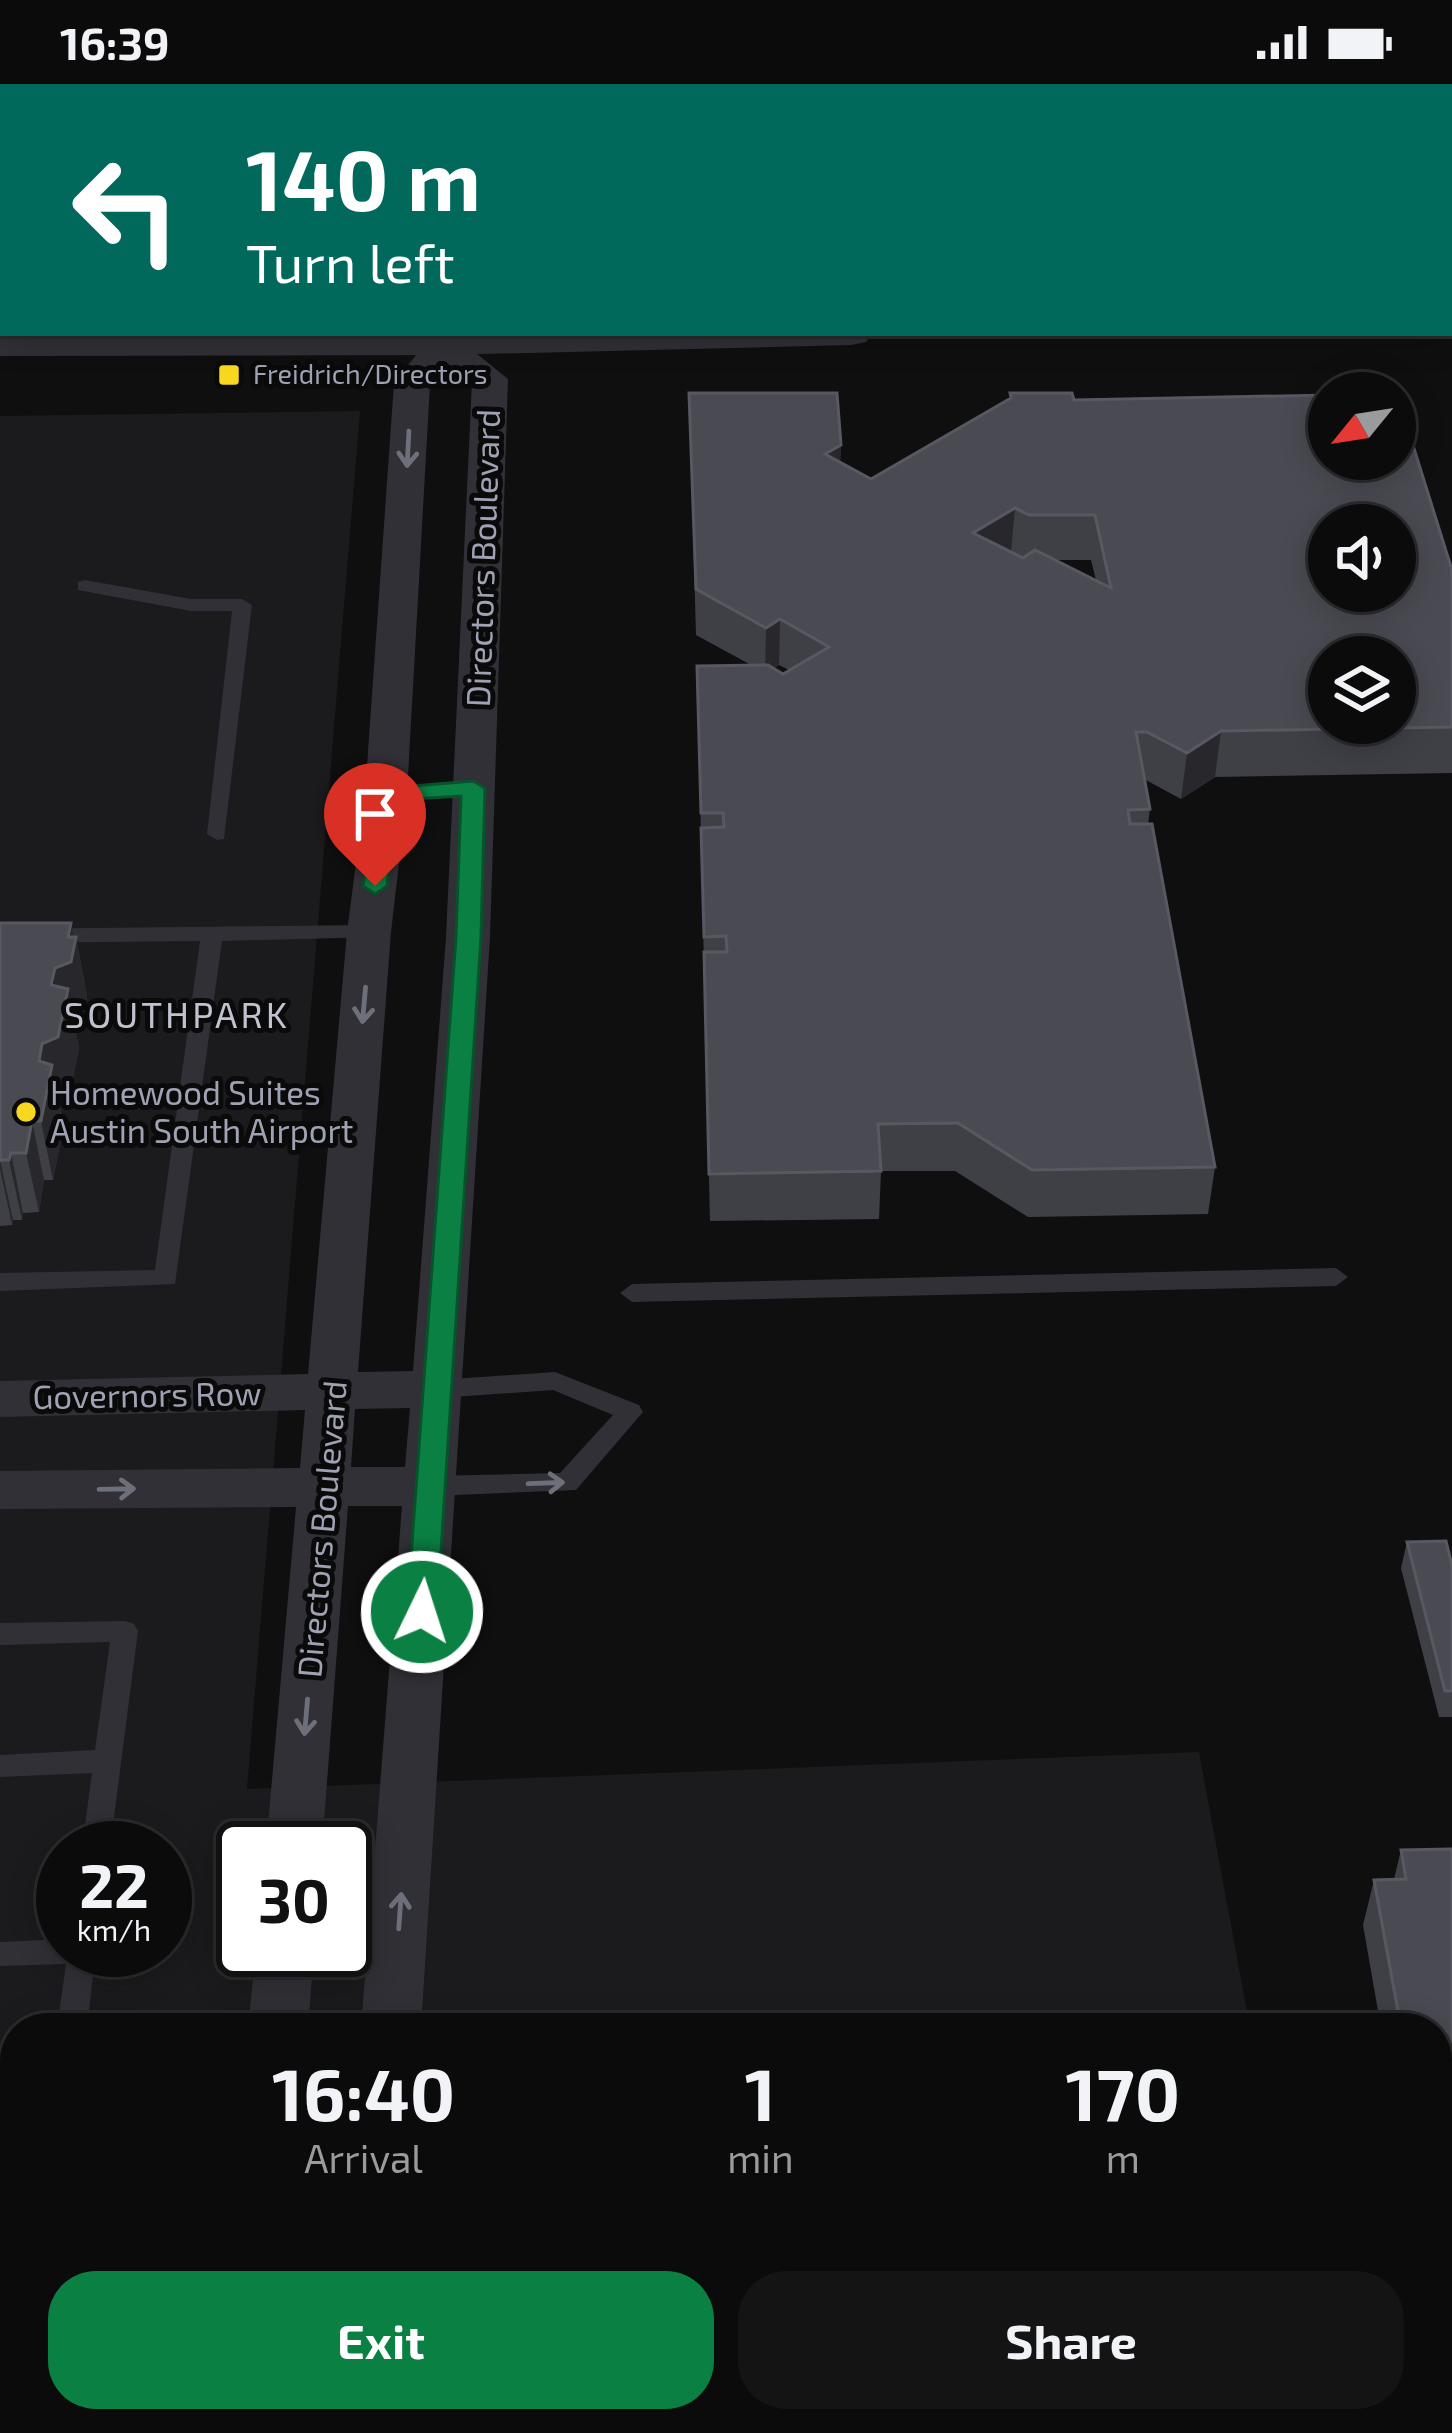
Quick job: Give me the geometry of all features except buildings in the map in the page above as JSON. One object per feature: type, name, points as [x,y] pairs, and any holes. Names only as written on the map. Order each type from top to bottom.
[{"type":"street","points":[[0,344],[527,336]]},
{"type":"street","name":"Directors Boulevard","points":[[297,1821],[369,932],[386,794],[412,383],[442,338],[490,379],[469,937],[392,2013]]},
{"type":"street","name":"Governors Row","points":[[0,1399],[438,1389]]},
{"type":"street","points":[[0,1490],[431,1486]]},
{"type":"street","points":[[279,2013],[283,1977]]},
{"type":"lane","points":[[85,586],[191,605],[242,604],[218,834]]},
{"type":"lane","points":[[386,794],[473,788]]},
{"type":"lane","points":[[0,936],[369,932]]},
{"type":"lane","points":[[0,1282],[166,1278],[212,933]]},
{"type":"lane","points":[[632,1293],[1336,1277]]},
{"type":"lane","points":[[431,1486],[567,1483],[630,1412],[555,1381],[438,1389]]},
{"type":"lane","points":[[0,1634],[124,1631],[99,1821]]},
{"type":"lane","points":[[0,1766],[107,1761]]},
{"type":"lane","points":[[0,1954],[36,1952]]},
{"type":"lane","points":[[74,2013],[79,1977]]},
{"type":"shaded area","points":[[360,411],[247,1789],[1199,1752],[1247,2013],[0,2013],[0,416]]},
{"type":"place","name":"Freidrich/Directors","points":[[229,375]]},
{"type":"place","name":"Homewood Suites Austin South Airport","points":[[26,1112]]},
{"type":"district","name":"SOUTHPARK","points":[[177,1015]]},
{"type":"route","points":[[375,886],[386,794],[473,788],[469,937],[422,1612]]}]
